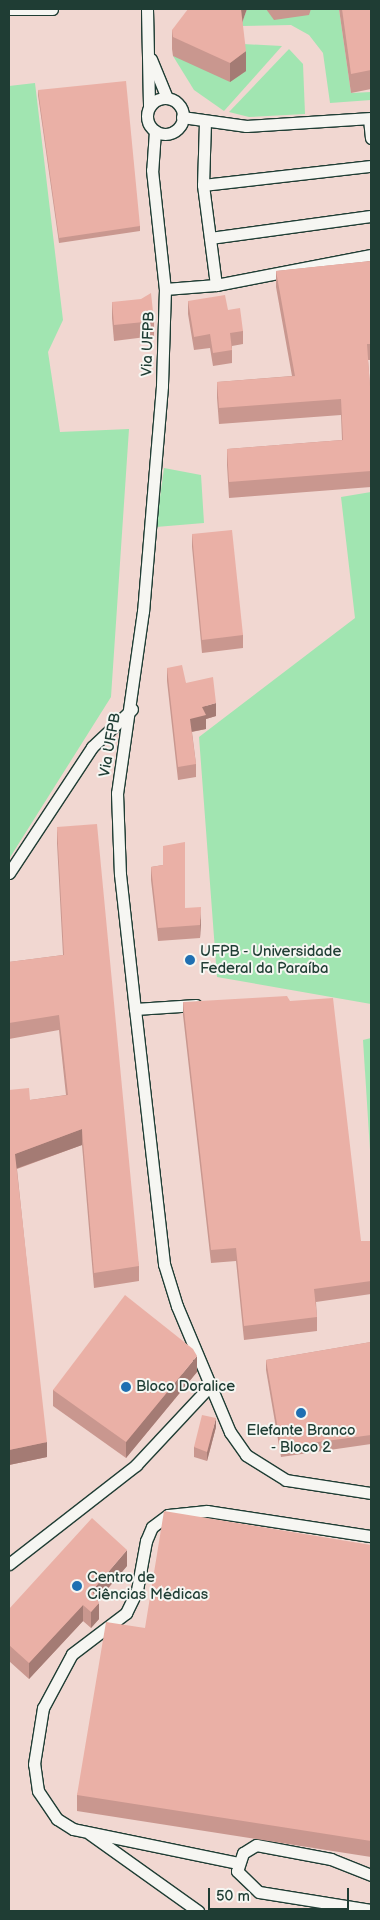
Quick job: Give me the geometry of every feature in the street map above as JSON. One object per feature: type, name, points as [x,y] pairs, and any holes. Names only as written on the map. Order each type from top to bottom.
[{"type":"lane","points":[[9,10],[52,9]]},
{"type":"lane","points":[[147,9],[149,55],[148,123],[155,131],[172,132],[182,117],[180,108],[167,98],[149,55]]},
{"type":"lane","points":[[149,107],[167,98]]},
{"type":"lane","points":[[182,117],[205,122],[269,125],[370,118],[371,138]]},
{"type":"lane","points":[[205,122],[203,185],[216,285]]},
{"type":"lane","name":"Via UFPB","points":[[155,131],[152,170],[165,289],[161,396],[132,709],[117,793],[120,874],[164,1264],[209,1387],[235,1440],[264,1469],[286,1480],[371,1493]]},
{"type":"lane","points":[[203,185],[371,166]]},
{"type":"lane","points":[[210,238],[371,216]]},
{"type":"lane","points":[[165,289],[216,285],[371,255]]},
{"type":"lane","points":[[9,872],[92,747],[132,709]]},
{"type":"lane","points":[[135,1008],[207,1004]]},
{"type":"lane","points":[[9,1564],[136,1465],[209,1387]]},
{"type":"lane","points":[[238,1863],[86,1832],[57,1820],[38,1791],[34,1764],[43,1708],[72,1654],[126,1613],[137,1590],[146,1541],[159,1520],[179,1512],[207,1511],[371,1536]]},
{"type":"lane","points":[[86,1832],[198,1911]]},
{"type":"lane","points":[[371,1875],[331,1859],[263,1846],[249,1848],[238,1863],[240,1877],[259,1892],[371,1910]]},
{"type":"shaded area","name":"UFPB - Universidade Federal da Paraíba","points":[[9,9],[371,9],[371,1911],[9,1911]]},
{"type":"green space","points":[[247,9],[339,9],[351,93],[371,92],[371,100],[330,103],[323,53],[309,35],[291,25],[241,26]]},
{"type":"green space","points":[[243,44],[282,46],[224,111],[194,90],[173,56]]},
{"type":"green space","points":[[289,49],[303,64],[305,114],[249,117],[229,112]]},
{"type":"green space","points":[[35,83],[63,320],[48,352],[60,432],[129,429],[111,697],[9,859],[9,86]]},
{"type":"green space","points":[[164,468],[201,475],[204,523],[156,527]]},
{"type":"green space","points":[[371,492],[371,1004],[217,977],[199,737],[355,618],[341,497]]},
{"type":"green space","points":[[371,1038],[371,1166],[363,1040]]},
{"type":"building","points":[[188,9],[241,9],[246,51],[230,63],[173,37],[172,30]]},
{"type":"building","points":[[342,9],[371,9],[371,70],[351,74]]},
{"type":"building","points":[[126,81],[140,226],[59,238],[38,90]]},
{"type":"building","points":[[371,261],[371,344],[367,344],[371,400],[371,471],[229,482],[227,449],[343,440],[341,399],[219,408],[217,382],[295,376],[276,271]]},
{"type":"building","points":[[151,293],[154,321],[114,325],[112,302],[141,299]]},
{"type":"building","points":[[225,295],[228,310],[240,308],[243,331],[230,333],[232,350],[213,353],[210,334],[194,337],[188,301]]},
{"type":"building","points":[[232,530],[243,635],[202,640],[192,534]]},
{"type":"building","points":[[182,665],[186,683],[213,677],[216,703],[202,707],[206,715],[190,719],[196,764],[178,767],[167,668]]},
{"type":"building","points":[[97,824],[139,1266],[94,1273],[82,1129],[15,1154],[47,1442],[9,1450],[9,1090],[29,1088],[30,1100],[68,1095],[59,1015],[9,1023],[9,962],[64,955],[57,827]]},
{"type":"building","points":[[185,842],[185,908],[201,907],[200,925],[158,928],[151,867],[163,865],[163,846]]},
{"type":"building","points":[[287,996],[290,1001],[333,998],[361,1241],[371,1241],[371,1281],[314,1289],[317,1317],[244,1326],[236,1248],[211,1250],[183,1002]]},
{"type":"building","name":"Bloco Doralice","points":[[125,1295],[193,1349],[197,1356],[126,1442],[53,1390]]},
{"type":"building","name":"Elefante Branco - Bloco 2","points":[[371,1342],[371,1435],[281,1447],[266,1360]]},
{"type":"building","points":[[202,1415],[216,1418],[207,1452],[194,1447]]},
{"type":"building","points":[[164,1511],[371,1545],[371,1841],[77,1795],[106,1622],[145,1628]]},
{"type":"building","name":"Centro de Ciências Médicas","points":[[92,1518],[127,1550],[92,1591],[99,1603],[91,1612],[83,1605],[29,1663],[9,1645],[9,1609]]},
{"type":"place","name":"UFPB - Universidade Federal da Paraíba","points":[[190,960]]},
{"type":"place","name":"Bloco Doralice","points":[[126,1387]]},
{"type":"place","name":"Elefante Branco - Bloco 2","points":[[301,1413]]},
{"type":"place","name":"Centro de Ciências Médicas","points":[[77,1586]]}]
